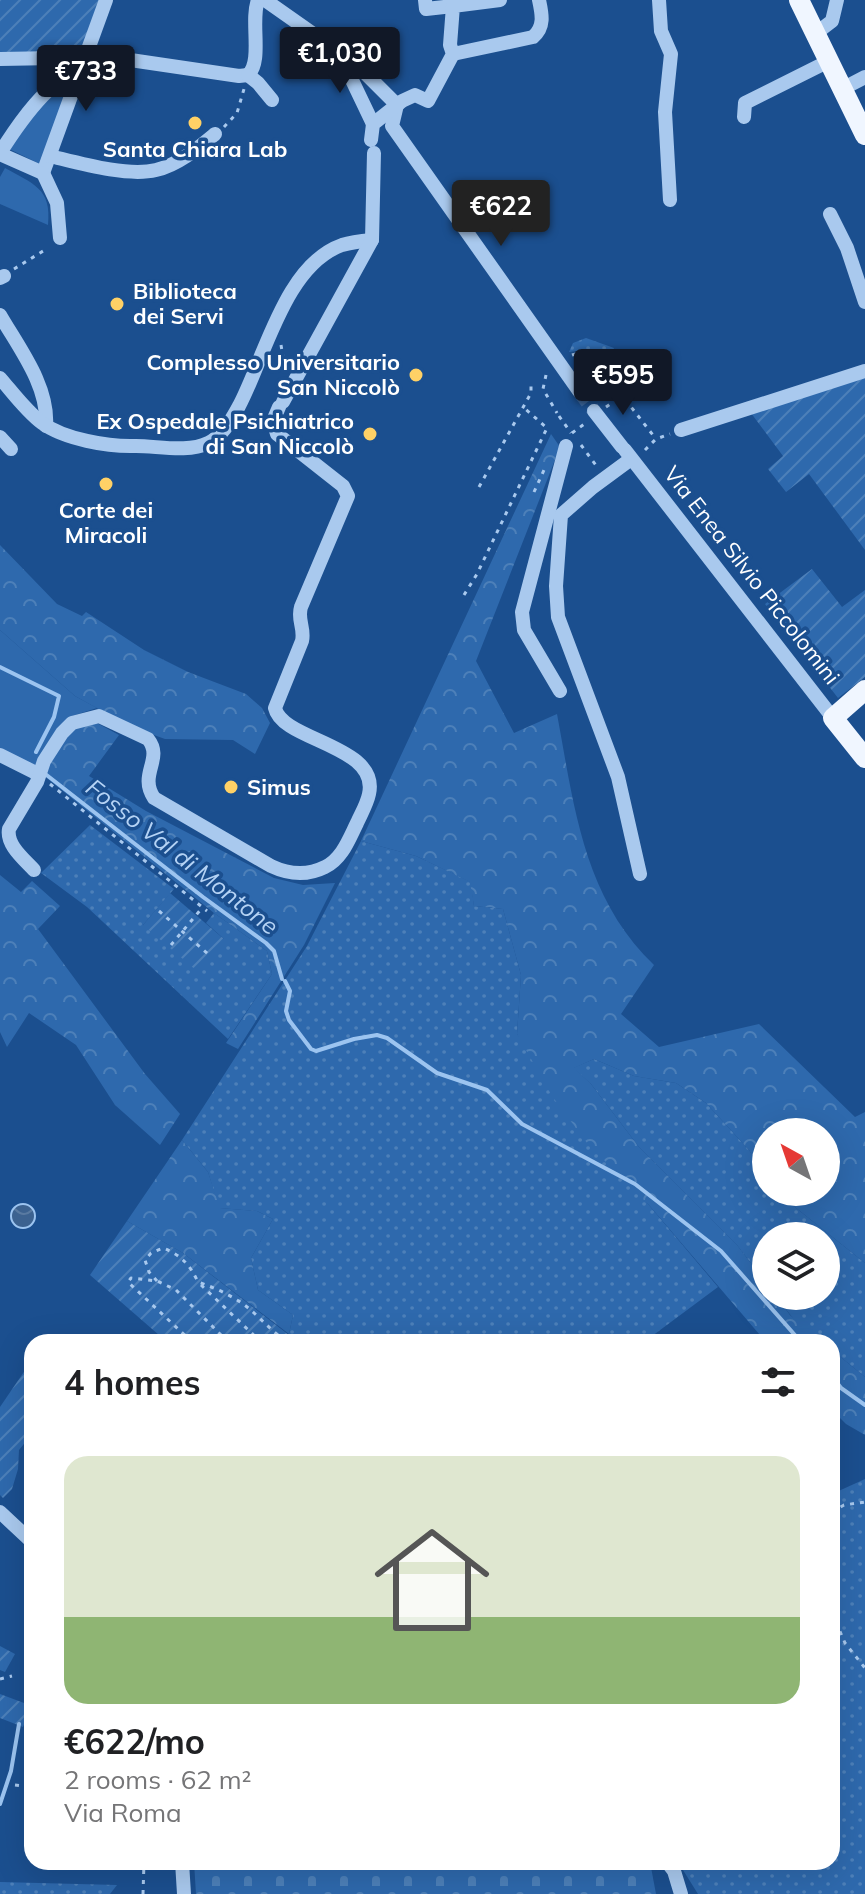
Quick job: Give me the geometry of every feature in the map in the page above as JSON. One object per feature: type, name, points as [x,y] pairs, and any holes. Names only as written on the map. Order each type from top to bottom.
[{"type":"main road","points":[[799,0],[865,135]]},
{"type":"main road","points":[[833,718],[865,690]]},
{"type":"main road","name":"Via Enea Silvio Piccolomini","points":[[833,718],[865,758]]},
{"type":"street","points":[[43,173],[106,0]]},
{"type":"street","points":[[248,75],[254,65],[254,17],[258,0]]},
{"type":"street","points":[[265,0],[356,64],[397,105]]},
{"type":"street","points":[[425,0],[426,9],[500,0]]},
{"type":"street","points":[[453,54],[533,37],[542,21],[539,0]]},
{"type":"street","points":[[659,0],[661,31],[671,54],[665,107],[670,200]]},
{"type":"street","points":[[815,34],[832,21],[837,0]]},
{"type":"street","points":[[373,124],[415,95],[428,101],[453,54],[450,45],[453,6]]},
{"type":"street","points":[[34,870],[13,846],[7,834],[59,736],[77,720],[99,716],[148,739],[155,753],[147,778],[154,798],[282,871],[309,873],[330,864],[341,853],[365,805],[370,789],[360,766],[333,746],[288,726],[276,712],[276,702],[303,639],[298,616],[301,607],[348,500],[343,486],[275,432],[273,421],[372,240],[373,124],[338,51]]},
{"type":"street","points":[[0,59],[84,64],[118,58],[248,75],[272,100]]},
{"type":"street","points":[[744,117],[745,103],[829,61]]},
{"type":"street","points":[[60,238],[57,203],[43,173],[0,154],[55,83],[84,64]]},
{"type":"street","points":[[842,89],[865,77]]},
{"type":"street","points":[[397,105],[392,126],[579,391]]},
{"type":"street","points":[[373,124],[392,126]]},
{"type":"street","points":[[50,156],[123,170],[154,171],[186,156],[215,134]]},
{"type":"street","points":[[830,214],[847,248],[865,302]]},
{"type":"street","points":[[0,378],[46,426],[89,441],[118,446],[186,448],[205,445],[220,435],[235,413],[278,318],[294,289],[316,261],[342,245],[372,240]]},
{"type":"street","points":[[0,315],[42,391],[47,411],[46,426]]},
{"type":"street","points":[[681,430],[865,371]]},
{"type":"street","name":"Via Enea Silvio Piccolomini","points":[[594,411],[833,718]]},
{"type":"street","points":[[0,437],[11,449]]},
{"type":"street","points":[[560,691],[524,630],[522,612],[573,441]]},
{"type":"street","points":[[626,452],[605,477],[561,515],[556,609],[620,785],[640,874]]},
{"type":"street","points":[[0,755],[38,774]]},
{"type":"street","points":[[0,1512],[24,1534]]},
{"type":"street","points":[[182,1870],[184,1894]]},
{"type":"street","points":[[673,1870],[681,1894]]},
{"type":"path","points":[[215,134],[237,113],[248,75]]},
{"type":"path","points":[[2,277],[60,238]]},
{"type":"path","points":[[278,318],[283,401]]},
{"type":"path","points":[[569,357],[578,353],[588,355],[606,374],[656,439],[645,450]]},
{"type":"path","points":[[546,375],[543,389],[573,441],[605,477]]},
{"type":"path","points":[[479,487],[531,393],[531,386]]},
{"type":"path","points":[[464,595],[547,428],[523,407]]},
{"type":"path","points":[[38,774],[207,911]]},
{"type":"path","points":[[171,945],[202,908]]},
{"type":"path","points":[[159,911],[208,954]]},
{"type":"path","points":[[157,1281],[149,1272],[145,1260],[151,1253],[163,1248],[178,1254],[191,1267],[198,1282],[253,1334]]},
{"type":"path","points":[[183,1334],[128,1282],[131,1278],[157,1281],[176,1290],[220,1334]]},
{"type":"path","points":[[198,1282],[233,1297],[277,1334]]},
{"type":"path","points":[[840,1507],[865,1502]]},
{"type":"path","points":[[840,1631],[865,1668]]},
{"type":"path","points":[[0,1679],[12,1676]]},
{"type":"path","points":[[15,1785],[24,1786]]},
{"type":"path","points":[[143,1894],[144,1870]]},
{"type":"green space","points":[[0,0],[101,0],[82,50],[0,54]]},
{"type":"green space","points":[[72,76],[40,164],[7,148],[59,83]]},
{"type":"green space","points":[[5,168],[32,183],[44,195],[48,225],[0,204],[0,177]]},
{"type":"green space","points":[[586,338],[614,348],[607,364],[603,359],[599,362],[584,350],[569,352],[573,343]]},
{"type":"green space","points":[[865,377],[865,550],[809,474],[786,492],[768,469],[783,456],[751,413]]},
{"type":"green space","points":[[551,434],[560,447],[476,661],[514,733],[557,714],[576,815],[597,880],[611,910],[654,965],[621,1014],[659,1047],[759,1024],[855,1117],[865,1112],[865,1263],[840,1243],[840,1222],[814,1222],[794,1206],[840,1206],[840,1118],[752,1118],[752,1155],[706,1103],[676,1083],[634,1076],[594,1059],[574,1068],[591,1084],[639,1147],[737,1245],[752,1265],[752,1310],[786,1310],[813,1334],[759,1334],[648,1204],[587,1143],[552,1096],[517,1034],[521,975],[503,909],[474,906],[470,882],[416,856],[361,841]]},
{"type":"green space","points":[[0,545],[57,604],[82,616],[86,612],[144,650],[188,672],[246,694],[262,708],[270,723],[255,754],[233,740],[165,739],[129,726],[75,696],[0,630]]},
{"type":"green space","points":[[812,569],[842,607],[865,590],[865,677],[838,698],[765,604]]},
{"type":"green space","points":[[0,630],[75,696],[97,708],[72,716],[34,768],[0,750]]},
{"type":"green space","points":[[95,722],[119,735],[89,776],[146,811],[274,878],[303,885],[335,883],[304,945],[238,1049],[226,1043],[272,974],[267,951],[214,913],[43,775],[66,738],[75,729]]},
{"type":"green space","points":[[90,825],[174,889],[143,925],[224,939],[206,923],[214,913],[267,951],[272,974],[228,1039],[87,907],[41,873]]},
{"type":"green space","points":[[361,841],[416,856],[471,882],[474,906],[503,909],[521,975],[517,1034],[648,1204],[718,1287],[655,1334],[289,1334],[293,1315],[258,1290],[251,1258],[273,1219],[257,1211],[219,1208],[208,1172],[182,1140],[307,946]]},
{"type":"green space","points":[[0,875],[21,892],[32,881],[60,906],[38,929],[145,1074],[180,1114],[160,1145],[115,1105],[76,1045],[29,1013],[7,1047],[0,1032]]},
{"type":"green space","points":[[170,893],[224,939],[197,971],[143,925]]},
{"type":"green space","points":[[594,1059],[634,1076],[676,1083],[706,1103],[752,1155],[752,1206],[794,1206],[814,1222],[752,1222],[752,1265],[737,1245],[639,1147],[591,1084],[573,1068]]},
{"type":"green space","points":[[182,1140],[208,1172],[220,1208],[257,1211],[273,1219],[251,1258],[258,1290],[293,1315],[289,1334],[183,1253],[127,1221]]},
{"type":"green space","points":[[127,1221],[183,1253],[288,1334],[158,1334],[90,1275]]},
{"type":"green space","points":[[840,1243],[865,1263],[865,1377],[840,1357],[840,1334],[811,1334],[787,1310],[840,1310]]},
{"type":"green space","points":[[840,1357],[865,1377],[865,1435],[840,1418]]},
{"type":"green space","points":[[24,1372],[24,1444],[19,1450],[12,1489],[3,1498],[0,1495],[0,1407]]},
{"type":"green space","points":[[865,1479],[865,1894],[698,1894],[683,1870],[840,1870],[840,1490]]},
{"type":"green space","points":[[0,1646],[15,1654],[5,1672],[0,1670]]},
{"type":"green space","points":[[0,1694],[24,1703],[23,1727],[0,1718]]},
{"type":"green space","points":[[194,1870],[652,1870],[656,1894],[196,1894]]},
{"type":"green space","points":[[0,1882],[117,1885],[110,1894],[0,1894]]},
{"type":"water","points":[[23,1204],[32,1207],[35,1216],[32,1225],[23,1228],[14,1225],[11,1216],[14,1207]]},
{"type":"waterway","name":"Fosso Val di Montone","points":[[0,667],[59,696],[54,717],[36,752]]},
{"type":"waterway","name":"Fosso Val di Montone","points":[[44,773],[266,943],[274,951],[282,979]]},
{"type":"waterway","name":"Fosso Val di Montone","points":[[285,981],[290,991],[286,1011],[289,1020],[311,1049],[316,1051],[377,1035],[387,1038],[437,1073],[487,1090],[522,1124],[635,1184],[721,1251],[794,1334]]},
{"type":"waterway","name":"Fosso Val di Montone","points":[[840,1387],[865,1405]]},
{"type":"waterway","points":[[0,1804],[11,1771],[19,1724]]},
{"type":"tunnel","points":[[579,391],[594,411]]},
{"type":"place","name":"Santa Chiara Lab","points":[[195,123]]},
{"type":"place","name":"Biblioteca dei Servi","points":[[117,304]]},
{"type":"place","name":"Complesso Universitario San Niccolò","points":[[416,375]]},
{"type":"place","name":"Ex Ospedale Psichiatrico di San Niccolò","points":[[370,434]]},
{"type":"place","name":"Corte dei Miracoli","points":[[106,484]]},
{"type":"place","name":"Simus","points":[[231,787]]}]
